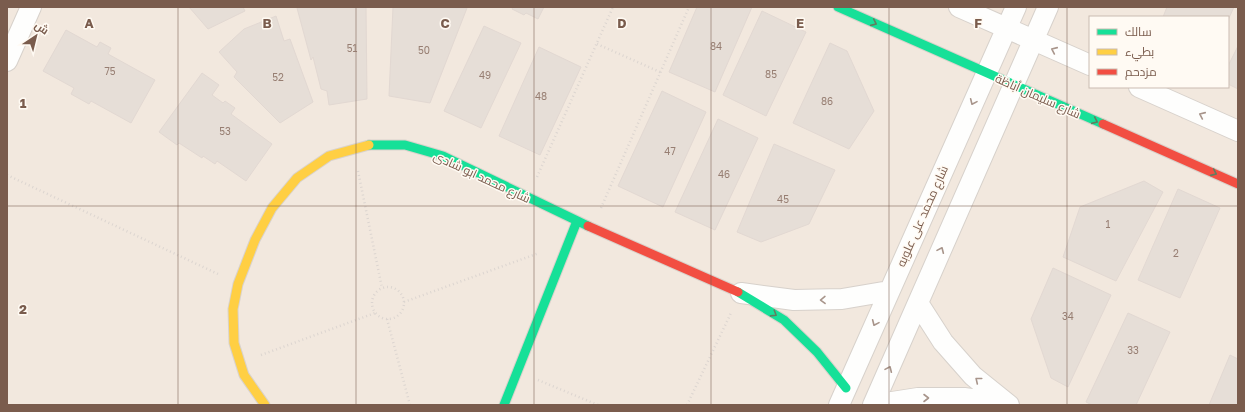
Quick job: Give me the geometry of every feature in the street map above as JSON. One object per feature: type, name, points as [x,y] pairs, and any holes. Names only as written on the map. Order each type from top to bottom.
[{"type":"street","points":[[7,60],[31,7]]},
{"type":"street","name":"شارع سليمان أباظة","points":[[838,7],[1238,184]]},
{"type":"street","points":[[958,7],[1089,65]]},
{"type":"street","name":"شارع محمد على علوبه","points":[[842,397],[1016,7]]},
{"type":"street","points":[[873,405],[1048,7]]},
{"type":"street","points":[[1141,88],[1238,131]]},
{"type":"street","name":"شارع محمد ابو شادى","points":[[265,405],[244,375],[234,342],[233,309],[238,284],[255,240],[272,208],[297,178],[330,156],[367,145],[405,145],[442,156],[592,228],[741,293],[784,320],[817,352],[842,397]]},
{"type":"street","points":[[504,405],[577,221]]},
{"type":"street","name":"شارع محمد ابو شادى","points":[[741,293],[794,300],[828,300],[889,291]]},
{"type":"street","points":[[918,303],[942,342],[973,376],[1009,405]]},
{"type":"street","points":[[873,405],[918,398],[964,398],[1009,405]]},
{"type":"path","points":[[528,198],[613,7]]},
{"type":"path","points":[[592,228],[689,7]]},
{"type":"path","points":[[597,44],[660,72]]},
{"type":"path","points":[[354,149],[382,288]]},
{"type":"path","points":[[7,175],[238,284]]},
{"type":"path","points":[[404,302],[568,243]]},
{"type":"path","points":[[393,287],[399,291],[404,302],[402,311],[397,316],[384,319],[375,313],[372,302],[374,295],[379,289],[393,287]]},
{"type":"path","points":[[687,405],[741,293]]},
{"type":"path","points":[[240,363],[375,313]]},
{"type":"path","points":[[387,319],[410,405]]},
{"type":"path","points":[[517,371],[598,405]]},
{"type":"shaded area","points":[[7,7],[1238,7],[1238,405],[7,405]]},
{"type":"building","points":[[189,7],[243,7],[245,11],[208,29]]},
{"type":"building","points":[[366,7],[367,99],[329,105],[327,91],[321,89],[313,57],[311,60],[297,8]]},
{"type":"building","points":[[393,7],[467,8],[430,103],[389,96]]},
{"type":"building","points":[[513,7],[544,7],[538,19],[526,13],[524,15],[512,9]]},
{"type":"building","points":[[697,7],[752,7],[715,92],[669,72]]},
{"type":"building","points":[[1167,7],[1234,7],[1229,18],[1229,16],[1163,16]]},
{"type":"building","points":[[762,11],[806,32],[766,116],[723,95]]},
{"type":"building","points":[[276,16],[284,41],[290,39],[313,102],[280,123],[234,77],[237,72],[219,52],[244,29]]},
{"type":"building","points":[[484,26],[521,43],[481,128],[444,111]]},
{"type":"building","points":[[66,30],[97,47],[100,42],[111,48],[108,54],[155,80],[131,123],[91,101],[89,104],[71,94],[74,88],[43,71]]},
{"type":"building","points":[[830,43],[847,51],[874,111],[849,149],[793,123]]},
{"type":"building","points":[[1238,46],[1238,89],[1229,84],[1229,64]]},
{"type":"building","points":[[539,47],[581,67],[540,155],[499,136]]},
{"type":"building","points":[[202,73],[219,85],[212,95],[223,103],[225,101],[235,108],[231,114],[272,144],[246,181],[217,161],[215,164],[203,156],[202,158],[179,143],[177,145],[159,132]]},
{"type":"building","points":[[662,91],[706,112],[663,207],[618,186]]},
{"type":"building","points":[[718,119],[758,138],[715,230],[675,212]]},
{"type":"building","points":[[774,144],[835,170],[809,224],[761,242],[737,232]]},
{"type":"building","points":[[1144,181],[1163,192],[1116,281],[1063,257],[1080,207]]},
{"type":"building","points":[[1178,189],[1220,208],[1180,298],[1138,280]]},
{"type":"building","points":[[1053,268],[1111,295],[1068,387],[1051,378],[1031,319]]},
{"type":"building","points":[[1128,313],[1170,332],[1136,405],[1092,405],[1086,402]]},
{"type":"building","points":[[1230,355],[1238,359],[1238,405],[1209,405]]},
{"type":"traffic: fast","points":[[838,7],[1103,124]]},
{"type":"traffic: fast","points":[[369,145],[405,145],[443,156],[588,226]]},
{"type":"traffic: fast","points":[[504,405],[577,221]]},
{"type":"traffic: fast","points":[[738,292],[784,320],[817,352],[846,388]]},
{"type":"traffic: slow","points":[[265,405],[244,375],[234,343],[233,309],[238,284],[255,240],[272,208],[297,178],[329,156],[369,145]]},
{"type":"traffic: jam","points":[[1103,124],[1238,184]]},
{"type":"traffic: jam","points":[[588,226],[738,292]]}]
